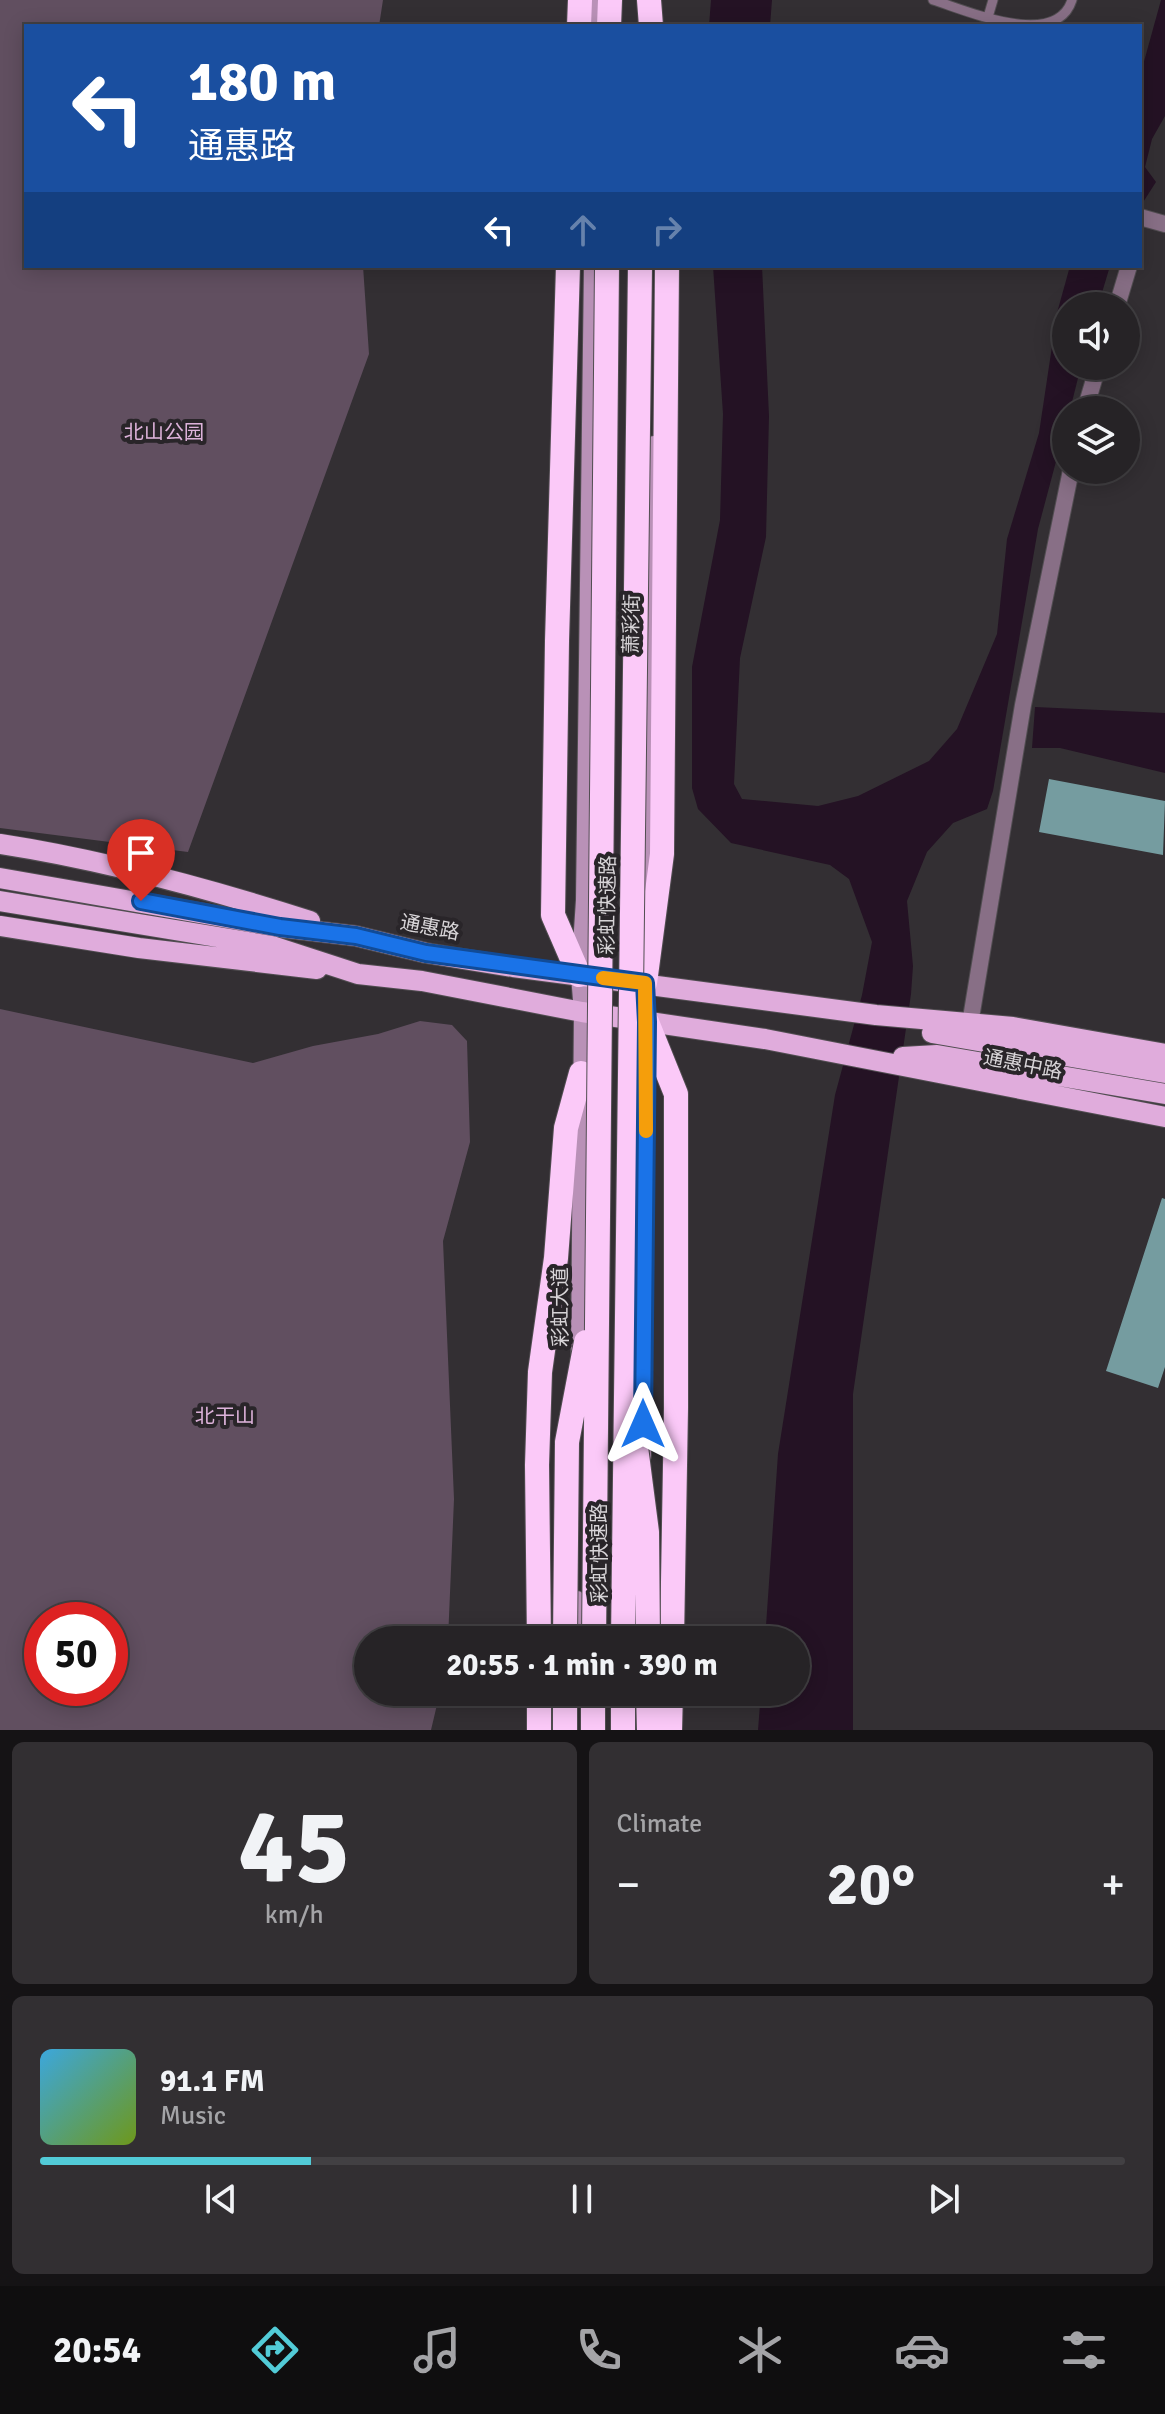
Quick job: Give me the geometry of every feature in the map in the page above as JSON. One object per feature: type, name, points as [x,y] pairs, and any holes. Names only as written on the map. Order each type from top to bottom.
[{"type":"highway","points":[[579,24],[580,0]]},
{"type":"highway","points":[[609,24],[610,0]]},
{"type":"highway","points":[[643,24],[646,0]]},
{"type":"highway","points":[[646,0],[653,24]]},
{"type":"highway","points":[[568,268],[559,538],[553,915],[579,975]]},
{"type":"highway","name":"彩虹快速路","points":[[594,1626],[607,268]]},
{"type":"highway","name":"彩虹快速路","points":[[623,1626],[624,1352],[640,268]]},
{"type":"highway","points":[[645,983],[662,854],[667,268]]},
{"type":"highway","points":[[647,1022],[676,1094],[672,1626]]},
{"type":"highway","points":[[539,1626],[537,1465],[540,1372],[556,1258],[566,1128],[581,1073]]},
{"type":"highway","points":[[565,1626],[567,1442],[598,1272]]},
{"type":"highway","points":[[624,1352],[647,1532],[648,1626]]},
{"type":"highway","points":[[539,1706],[539,1730]]},
{"type":"highway","points":[[565,1706],[565,1730]]},
{"type":"highway","points":[[593,1706],[593,1730]]},
{"type":"highway","points":[[623,1706],[623,1730]]},
{"type":"highway","points":[[648,1706],[649,1730]]},
{"type":"highway","points":[[670,1730],[671,1706]]},
{"type":"main road","points":[[595,24],[596,0]]},
{"type":"main road","points":[[654,24],[657,0]]},
{"type":"main road","points":[[579,975],[584,900],[592,268]]},
{"type":"main road","name":"萧彩街","points":[[645,983],[657,268]]},
{"type":"main road","points":[[0,844],[218,893],[356,936]]},
{"type":"main road","name":"通惠路","points":[[0,878],[280,927],[356,936],[426,953],[852,1011]]},
{"type":"main road","points":[[0,901],[272,946],[358,974]]},
{"type":"main road","points":[[0,926],[139,948],[422,981],[647,1022]]},
{"type":"main road","name":"彩虹大道","points":[[577,1626],[582,1012],[579,975]]},
{"type":"main road","points":[[641,1626],[645,983]]},
{"type":"main road","name":"通惠中路","points":[[852,1011],[1013,1027],[1165,1054]]},
{"type":"main road","name":"通惠中路","points":[[876,1015],[934,1033],[1165,1073]]},
{"type":"main road","name":"通惠中路","points":[[647,1022],[871,1058],[1165,1117]]},
{"type":"main road","name":"通惠中路","points":[[871,1058],[937,1055],[1165,1094]]},
{"type":"main road","points":[[576,1730],[577,1706]]},
{"type":"main road","points":[[640,1730],[641,1706]]},
{"type":"street","points":[[1142,223],[1165,224]]},
{"type":"street","points":[[1121,292],[1128,268]]},
{"type":"street","points":[[970,1024],[1023,705],[1068,484]]},
{"type":"lane","points":[[933,0],[1019,24]]},
{"type":"lane","points":[[988,17],[993,0]]},
{"type":"lane","points":[[1052,24],[1068,13],[1072,0]]},
{"type":"green space","name":"北山公园","points":[[0,0],[383,0],[379,24],[24,24],[24,268],[363,268],[369,354],[188,852],[0,828]]},
{"type":"green space","name":"北干山","points":[[0,1009],[253,1063],[420,1021],[452,1025],[467,1041],[470,1142],[443,1241],[454,1499],[449,1626],[354,1626],[354,1706],[437,1706],[431,1730],[0,1730]]},
{"type":"shaded area","points":[[711,0],[772,0],[770,24],[709,24]]},
{"type":"shaded area","points":[[1161,0],[1165,0],[1165,116],[1152,139],[1145,167],[1156,182],[1142,204],[1142,69]]},
{"type":"shaded area","points":[[713,268],[762,268],[769,416],[766,537],[740,658],[734,784],[742,799],[818,806],[858,796],[929,761],[957,729],[997,634],[1007,539],[1039,433],[1052,346],[1052,380],[1078,380],[1074,396],[1052,396],[1052,476],[1038,529],[993,791],[987,809],[953,823],[927,852],[907,901],[913,966],[911,994],[853,1394],[853,1730],[758,1730],[760,1706],[810,1706],[810,1626],[766,1626],[778,1454],[835,1095],[862,995],[872,942],[849,879],[830,865],[731,843],[698,809],[692,788],[692,667],[720,520],[723,414]]},
{"type":"shaded area","points":[[1069,268],[1109,268],[1102,292],[1063,292]]},
{"type":"shaded area","points":[[1035,707],[1165,713],[1165,773],[1060,748],[1032,748]]},
{"type":"building","points":[[1049,779],[1165,801],[1163,855],[1039,832]]},
{"type":"building","points":[[1162,1198],[1165,1199],[1165,1367],[1158,1388],[1106,1371]]},
{"type":"slow traffic","points":[[603,978],[645,983],[646,1131]]},
{"type":"route","points":[[141,901],[280,927],[356,936],[426,953],[645,983],[643,1424]]}]
